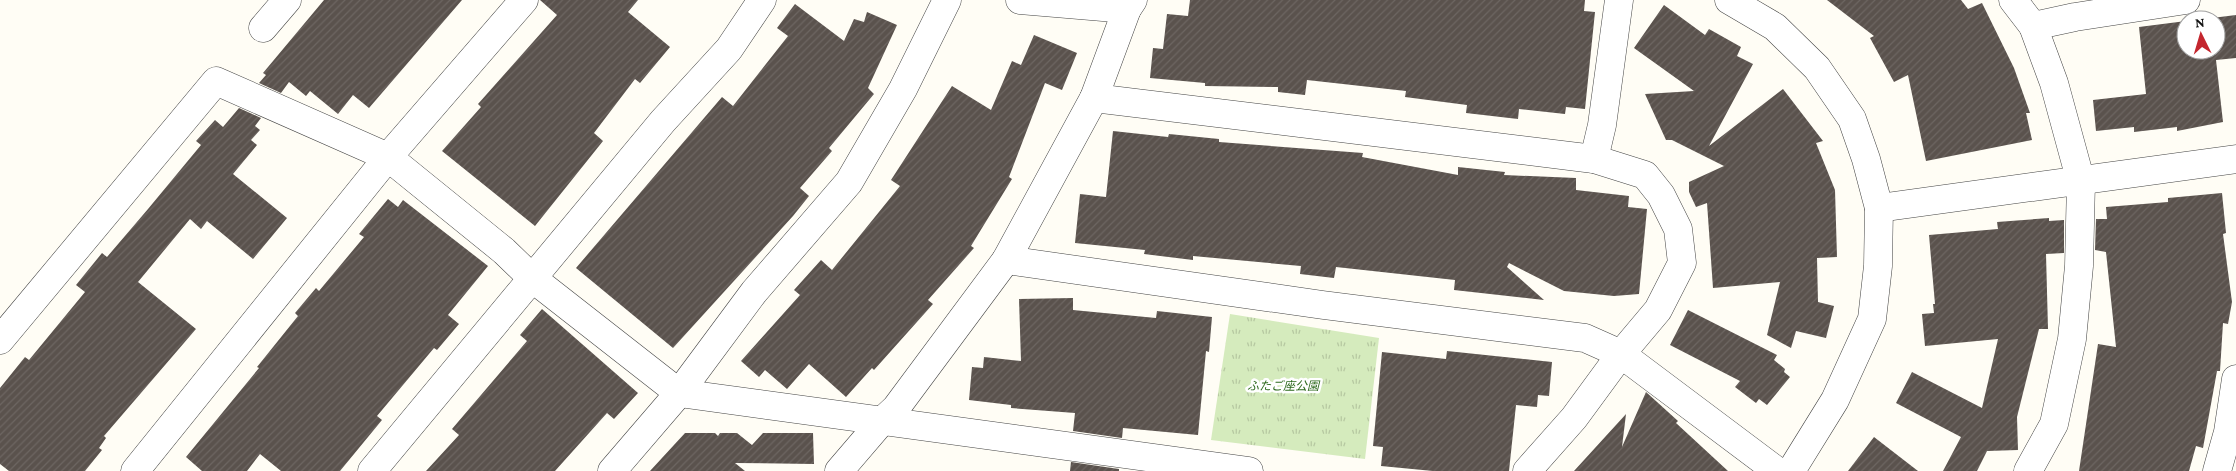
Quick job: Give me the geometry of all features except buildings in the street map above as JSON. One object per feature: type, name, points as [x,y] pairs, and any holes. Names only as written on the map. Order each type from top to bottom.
[{"type":"street","points":[[263,28],[287,0]]},
{"type":"street","points":[[135,471],[388,157],[524,0]]},
{"type":"street","points":[[372,471],[663,121],[729,49],[762,0]]},
{"type":"street","points":[[612,471],[679,393],[754,292],[849,182],[903,89],[947,0]]},
{"type":"street","points":[[839,471],[901,400],[1006,260],[1094,98],[1130,4],[1020,0]]},
{"type":"street","points":[[1594,159],[1602,125],[1618,0]]},
{"type":"street","points":[[1729,0],[1775,27],[1817,68],[1852,119],[1866,159],[1879,208],[1878,266],[1872,318],[1835,400],[1791,471]]},
{"type":"street","points":[[2013,0],[2033,26],[2054,83],[2081,182],[2079,266],[2072,339],[2054,424],[2028,471]]},
{"type":"street","points":[[2033,26],[2075,17],[2186,0]]},
{"type":"street","points":[[0,340],[216,81],[388,157],[504,251],[532,278],[679,393],[1249,471]]},
{"type":"street","points":[[1094,98],[1594,159],[1645,175],[1661,195],[1678,229],[1682,263],[1658,310],[1621,354],[1574,418],[1527,471]]},
{"type":"street","points":[[1879,208],[2081,182],[2236,159]]},
{"type":"street","points":[[1006,260],[1323,305],[1585,338],[1621,354],[1777,471]]},
{"type":"street","points":[[2217,471],[2228,432],[2236,380]]},
{"type":"green space","name":"ふたご座公園","points":[[1230,314],[1379,338],[1365,459],[1211,440]]}]
